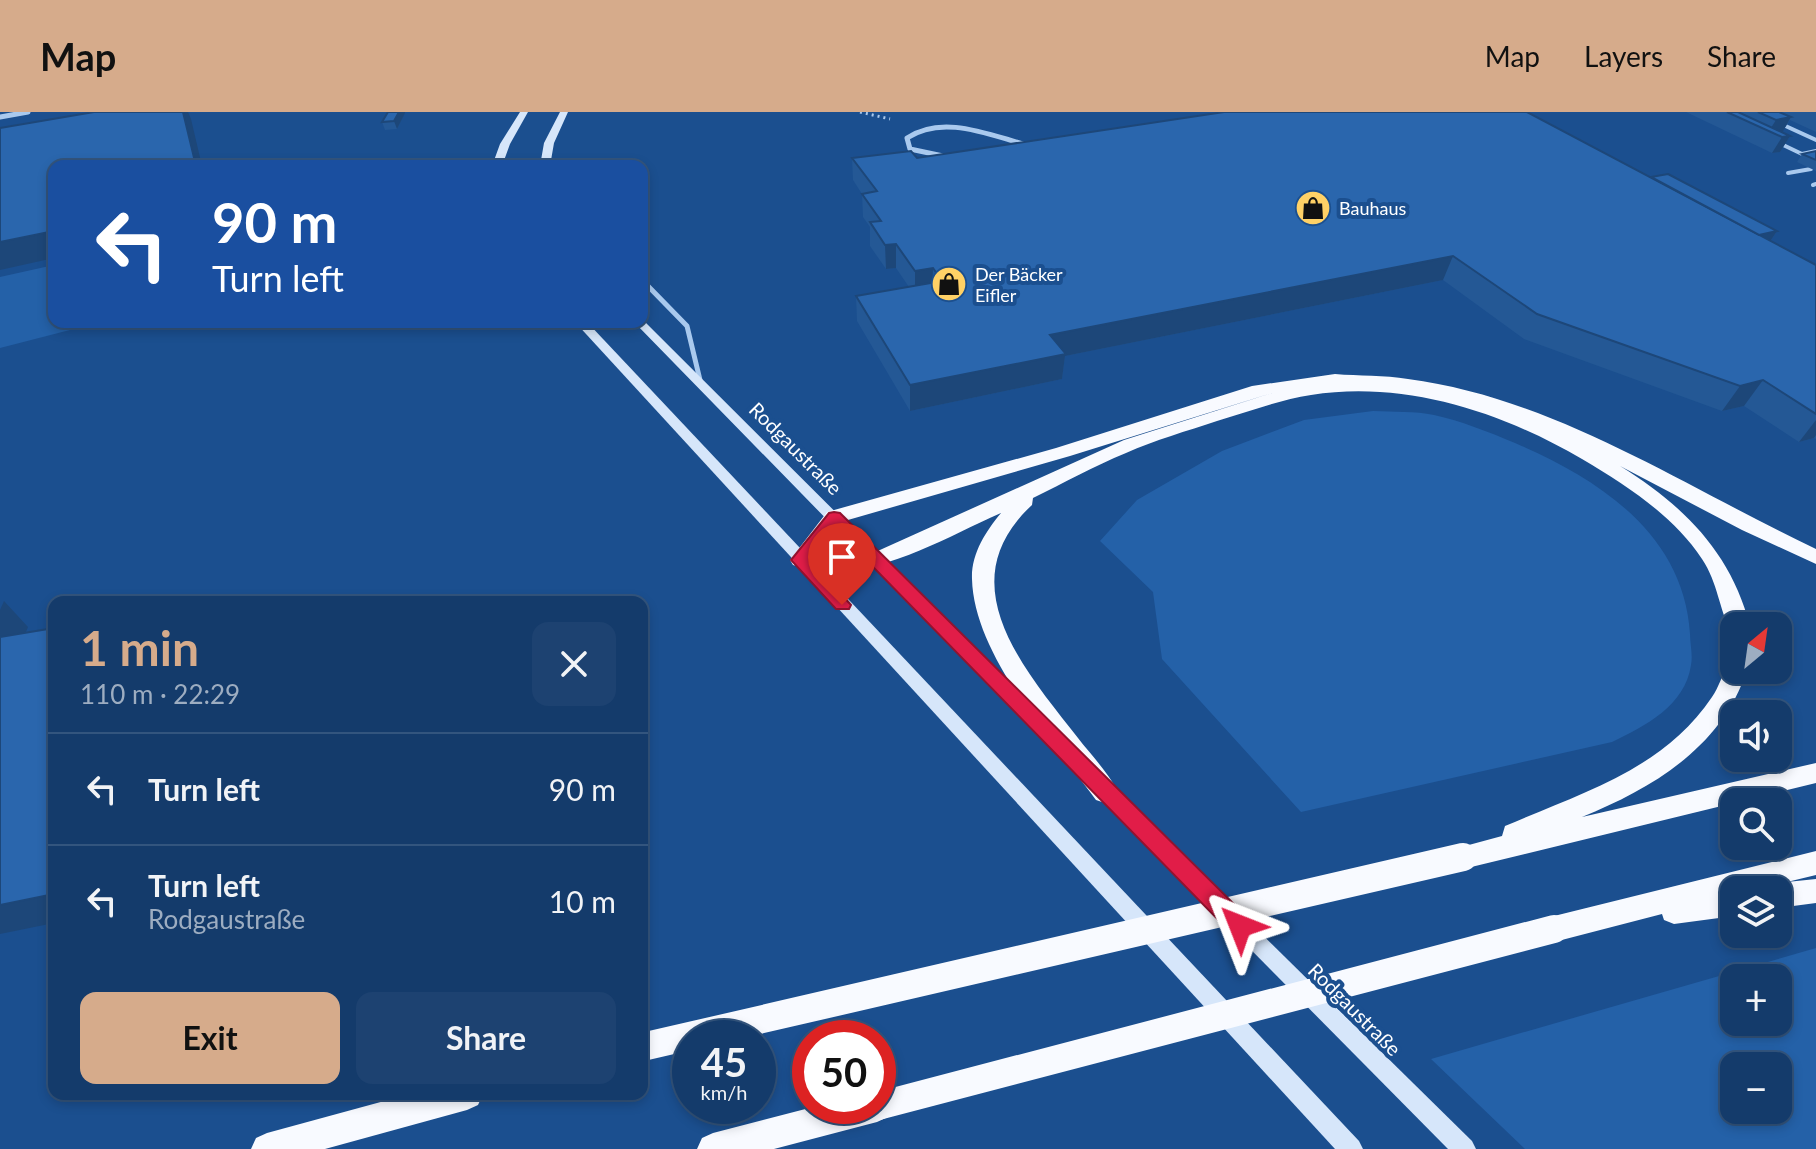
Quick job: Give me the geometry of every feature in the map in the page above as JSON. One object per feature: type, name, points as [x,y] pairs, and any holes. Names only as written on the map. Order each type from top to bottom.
[{"type":"highway","points":[[800,560],[834,517],[1063,452],[1258,390],[1310,380],[1363,379],[1444,389],[1513,409],[1573,435],[1816,557]]},
{"type":"highway","points":[[800,560],[845,564],[874,561],[1141,439],[1280,396],[1324,388],[1359,387],[1429,394],[1460,401],[1528,425],[1597,460],[1655,498],[1680,519],[1713,556],[1729,585],[1736,612]]},
{"type":"highway","points":[[1037,488],[1009,514],[987,551],[982,576],[986,608],[1013,666],[1105,792]]},
{"type":"highway","points":[[1463,857],[1646,776],[1688,741],[1723,704],[1731,684]]},
{"type":"highway","points":[[648,1046],[1816,773]]},
{"type":"highway","points":[[896,1101],[1816,863]]},
{"type":"highway","points":[[1792,894],[1816,891]]},
{"type":"highway","points":[[1554,929],[1720,905]]},
{"type":"highway","points":[[267,1149],[445,1100]]},
{"type":"highway","points":[[713,1149],[809,1124]]},
{"type":"main road","points":[[499,160],[524,112]]},
{"type":"main road","points":[[546,160],[549,143],[564,112]]},
{"type":"main road","points":[[587,328],[1351,1149]]},
{"type":"main road","name":"Rodgaustraße","points":[[646,328],[874,561],[1464,1149]]},
{"type":"street","points":[[0,117],[28,112]]},
{"type":"street","points":[[953,156],[915,152],[910,149],[907,138],[923,126],[944,125],[1027,145]]},
{"type":"street","points":[[1012,147],[1042,143]]},
{"type":"lane","points":[[1778,123],[1816,140]]},
{"type":"lane","points":[[1776,142],[1802,154],[1816,151]]},
{"type":"lane","points":[[1788,173],[1811,169]]},
{"type":"lane","points":[[648,286],[687,326],[700,383]]},
{"type":"shaded area","points":[[48,266],[48,328],[78,328],[0,348],[0,277]]},
{"type":"shaded area","points":[[1373,411],[1434,415],[1495,435],[1577,474],[1632,514],[1654,539],[1672,567],[1684,599],[1690,634],[1692,661],[1687,679],[1681,692],[1662,713],[1612,742],[1301,812],[1162,659],[1153,592],[1100,541],[1137,500],[1222,451],[1304,420]]},
{"type":"shaded area","points":[[1816,948],[1816,1149],[1525,1149],[1431,1059],[1720,976],[1720,1036],[1792,1036],[1792,964],[1761,964]]},
{"type":"building","points":[[94,112],[183,112],[195,160],[48,160],[48,232],[0,242],[0,128]]},
{"type":"building","points":[[388,112],[399,112],[394,121],[382,122]]},
{"type":"building","points":[[1224,112],[1527,112],[1816,265],[1816,414],[1763,380],[1740,386],[1537,314],[1453,256],[1050,335],[1066,354],[910,385],[856,296],[942,281],[933,268],[915,271],[896,244],[885,245],[870,222],[881,221],[862,194],[877,191],[852,158],[911,151],[917,158]]},
{"type":"building","points":[[1727,112],[1738,112],[1790,136],[1782,137]]},
{"type":"building","points":[[1758,112],[1779,112],[1791,117],[1776,120]]},
{"type":"building","points":[[1816,151],[1816,160],[1802,154]]},
{"type":"building","points":[[1668,174],[1777,231],[1759,235],[1651,177]]},
{"type":"building","points":[[48,629],[48,895],[0,905],[0,637]]},
{"type":"place","name":"Bauhaus","points":[[1313,208]]},
{"type":"place","name":"Der Bäcker Eifler","points":[[949,284]]},
{"type":"route","points":[[842,605],[800,560],[834,517],[874,561],[1240,926]]}]
